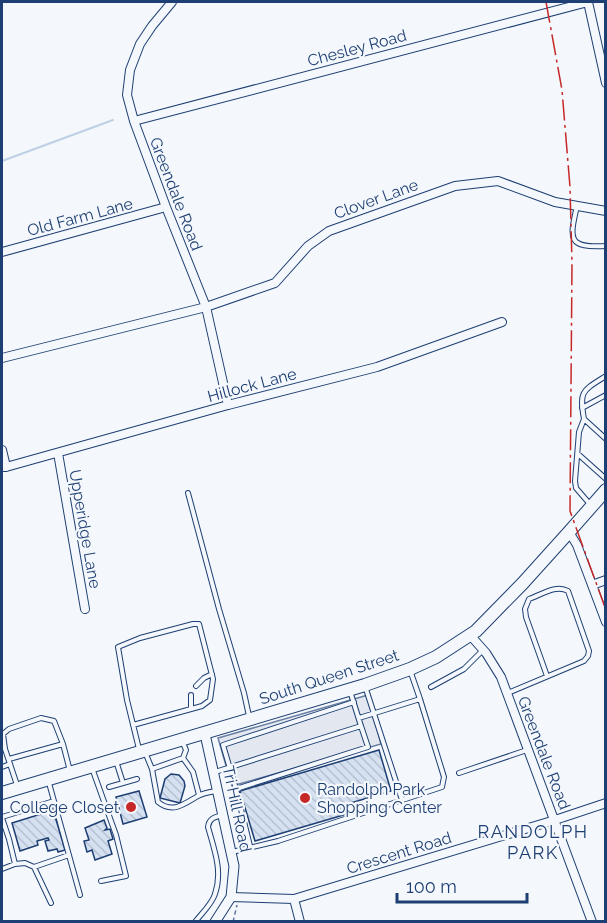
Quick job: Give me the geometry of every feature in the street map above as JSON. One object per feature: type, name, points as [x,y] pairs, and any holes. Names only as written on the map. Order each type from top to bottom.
[{"type":"main road","name":"South Queen Street","points":[[2,793],[250,720],[352,696],[365,685],[436,657],[470,635],[523,583],[606,490]]},
{"type":"street","name":"Greendale Road","points":[[172,2],[140,44],[130,70],[127,95],[165,207],[206,307],[228,405]]},
{"type":"street","name":"Chesley Road","points":[[134,121],[588,2]]},
{"type":"street","points":[[588,2],[606,83]]},
{"type":"street","name":"Clover Lane","points":[[2,358],[206,307],[275,283],[308,246],[329,231],[455,186],[498,181],[555,202],[606,211]]},
{"type":"street","name":"Old Farm Lane","points":[[2,252],[165,207]]},
{"type":"street","name":"Hillock Lane","points":[[4,467],[228,405],[377,367],[502,322]]},
{"type":"street","points":[[2,450],[4,467]]},
{"type":"street","name":"Upperidge Lane","points":[[58,453],[85,609]]},
{"type":"street","points":[[570,532],[606,622]]},
{"type":"street","points":[[592,585],[606,580]]},
{"type":"street","name":"Greendale Road","points":[[470,635],[494,664],[507,693],[592,921]]},
{"type":"street","name":"Tri Hill Road","points":[[205,734],[234,866],[235,897],[214,921]]},
{"type":"street","name":"Crescent Road","points":[[235,897],[294,899],[606,803]]},
{"type":"street","points":[[294,899],[300,921]]},
{"type":"lane","points":[[577,206],[572,236],[575,242],[588,247],[606,246]]},
{"type":"lane","points":[[592,506],[576,488],[575,481],[579,432],[584,419],[581,398],[586,388],[606,376]]},
{"type":"lane","points":[[582,408],[606,394]]},
{"type":"lane","points":[[584,419],[606,439]]},
{"type":"lane","points":[[578,454],[606,479]]},
{"type":"lane","points":[[188,493],[250,720]]},
{"type":"lane","points":[[507,693],[584,661],[588,656],[589,651],[568,591],[563,588],[529,599],[525,609],[547,676]]},
{"type":"lane","points":[[133,724],[191,709],[210,700],[213,679],[199,624],[140,638],[118,647],[133,724],[142,752],[152,769],[158,802],[172,809],[186,804],[199,795],[218,790]]},
{"type":"lane","points":[[431,687],[464,669],[483,650]]},
{"type":"lane","points":[[231,852],[278,841],[442,787],[444,777],[410,669]]},
{"type":"lane","points":[[196,686],[212,674]]},
{"type":"lane","points":[[365,685],[402,800]]},
{"type":"lane","points":[[191,694],[191,709]]},
{"type":"lane","points":[[236,789],[368,747],[352,696],[223,745],[250,846]]},
{"type":"lane","points":[[359,718],[420,699]]},
{"type":"lane","points":[[18,788],[2,732],[41,718],[54,721],[63,744],[70,773]]},
{"type":"lane","points":[[214,773],[361,726]]},
{"type":"lane","points":[[152,769],[183,758],[186,750],[183,740]]},
{"type":"lane","points":[[2,768],[10,762],[63,744]]},
{"type":"lane","points":[[459,773],[528,750]]},
{"type":"lane","points":[[183,758],[193,772],[199,795]]},
{"type":"lane","points":[[116,760],[123,783]]},
{"type":"lane","points":[[92,767],[116,835],[126,876],[101,881]]},
{"type":"lane","points":[[109,787],[137,779]]},
{"type":"lane","points":[[48,780],[80,895]]},
{"type":"lane","points":[[15,864],[2,818],[54,801]]},
{"type":"lane","points":[[195,921],[215,895],[219,875],[208,822],[213,817],[223,815]]},
{"type":"lane","points":[[34,867],[69,855]]},
{"type":"lane","points":[[2,868],[25,863],[34,867],[51,903]]},
{"type":"path","points":[[233,921],[235,897]]},
{"type":"shaded area","points":[[368,695],[381,744],[232,786],[218,738]]},
{"type":"building","name":"Randolph Park Shopping Center","points":[[379,750],[391,791],[344,805],[347,814],[255,841],[240,791]]},
{"type":"building","points":[[171,774],[179,775],[184,781],[185,786],[180,803],[160,798],[165,779]]},
{"type":"building","name":"College Closet","points":[[139,791],[147,817],[123,824],[116,797]]},
{"type":"building","points":[[52,806],[65,850],[48,851],[45,841],[49,840],[48,838],[37,841],[38,845],[20,851],[12,823],[41,814],[40,810]]},
{"type":"building","points":[[104,820],[107,828],[105,830],[110,829],[113,839],[108,841],[112,854],[95,860],[92,850],[87,852],[84,841],[89,840],[85,828]]},
{"type":"waterway","points":[[2,161],[113,120]]},
{"type":"power","points":[[546,2],[562,90],[570,187],[572,263],[570,511],[606,610]]},
{"type":"place","name":"Randolph Park Shopping Center","points":[[305,798]]},
{"type":"place","name":"College Closet","points":[[131,807]]},
{"type":"district","name":"RANDOLPH PARK","points":[[533,841]]}]
